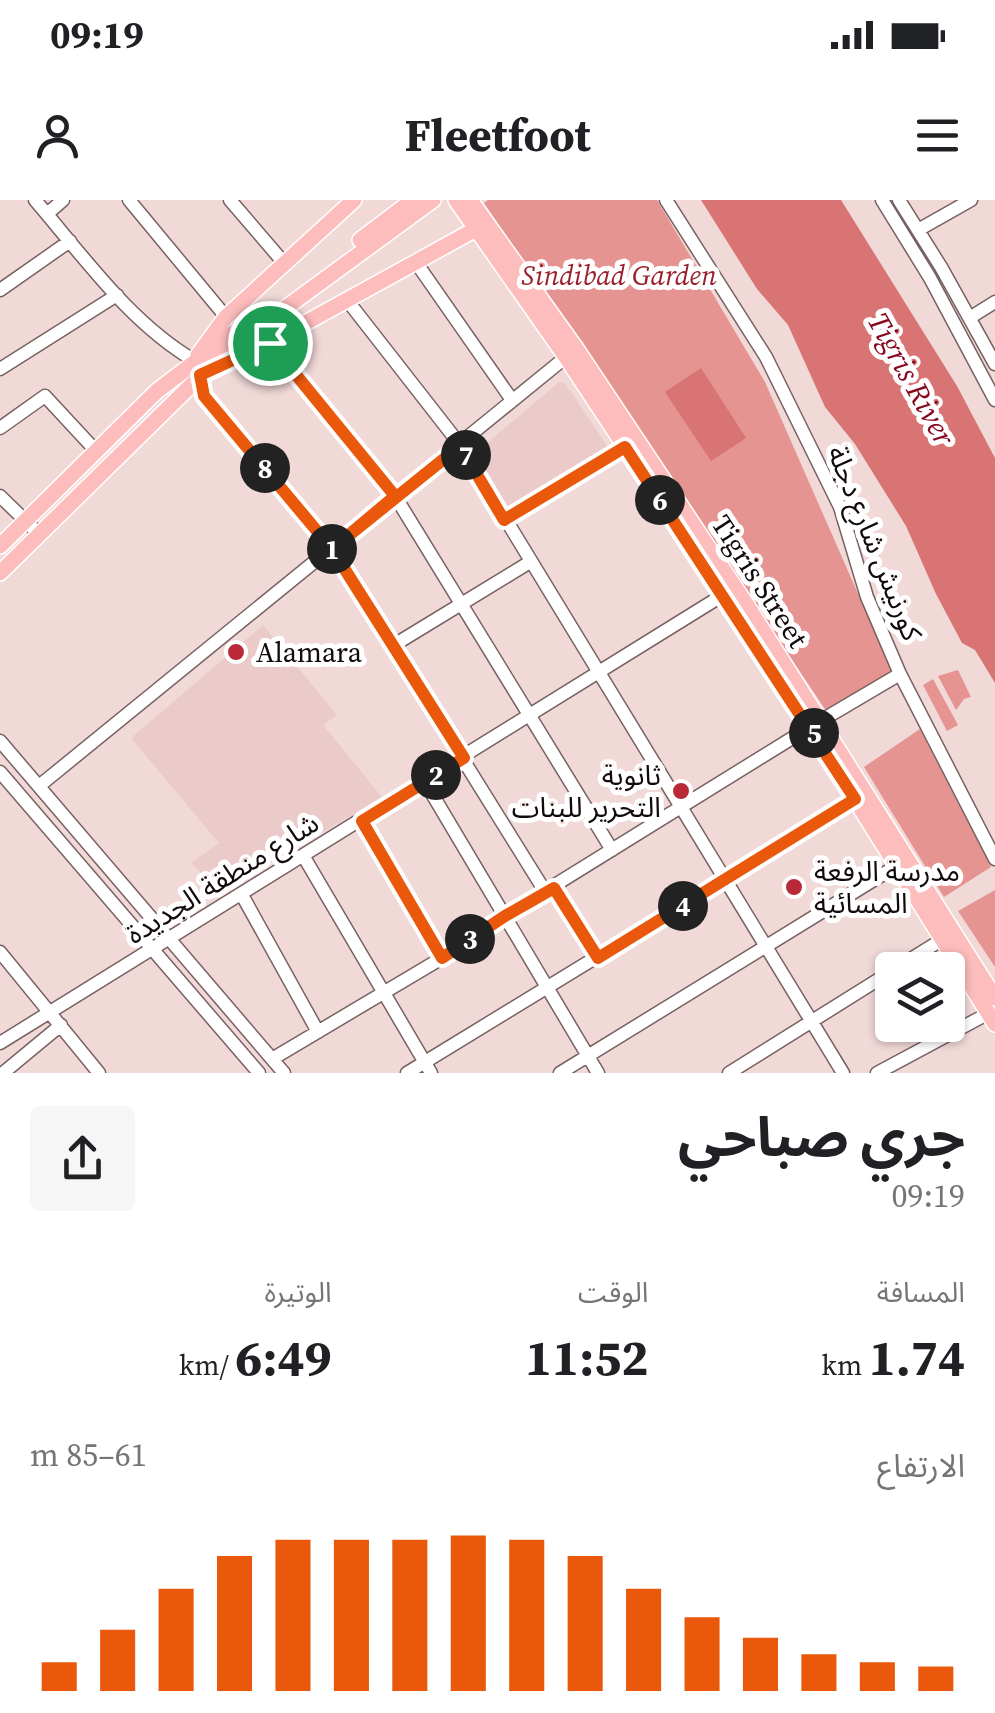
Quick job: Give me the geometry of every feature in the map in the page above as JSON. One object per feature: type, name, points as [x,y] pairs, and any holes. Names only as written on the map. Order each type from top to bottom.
[{"type":"main road","points":[[198,368],[226,317],[353,200]]},
{"type":"main road","points":[[0,546],[157,391],[224,353],[413,200]]},
{"type":"main road","points":[[0,573],[198,368],[264,312],[433,200]]},
{"type":"main road","name":"Tigris Street","points":[[456,200],[570,352],[625,447],[723,595],[816,724],[855,799],[993,1012]]},
{"type":"main road","name":"Tigris Street","points":[[470,200],[816,724],[993,1012]]},
{"type":"main road","points":[[198,368],[270,343],[476,229]]},
{"type":"main road","points":[[253,291],[254,306],[264,312]]},
{"type":"street","points":[[35,200],[117,296],[161,340],[198,368],[204,396],[332,549],[464,758],[598,958]]},
{"type":"street","points":[[47,214],[63,200]]},
{"type":"street","points":[[128,200],[226,317]]},
{"type":"street","points":[[230,200],[284,263]]},
{"type":"street","name":"كورنيش شارع دجلة","points":[[666,200],[766,357],[840,507],[867,597],[900,674],[995,859]]},
{"type":"street","points":[[882,200],[930,278],[995,400]]},
{"type":"street","points":[[899,200],[971,317],[995,364]]},
{"type":"street","points":[[918,230],[971,200]]},
{"type":"street","points":[[0,290],[70,241]]},
{"type":"street","points":[[415,261],[512,400]]},
{"type":"street","points":[[0,369],[117,296]]},
{"type":"street","points":[[347,300],[460,446],[843,1073]]},
{"type":"street","points":[[971,317],[995,302]]},
{"type":"street","points":[[270,343],[395,496],[612,850]]},
{"type":"street","points":[[39,786],[460,446],[570,352]]},
{"type":"street","points":[[0,428],[45,396],[96,452]]},
{"type":"street","points":[[504,520],[625,447]]},
{"type":"street","points":[[0,496],[40,535]]},
{"type":"street","points":[[394,646],[530,562]]},
{"type":"street","name":"شارع منطقة الجديدة","points":[[0,1043],[723,595]]},
{"type":"street","points":[[272,1059],[900,674]]},
{"type":"street","points":[[0,741],[284,1073]]},
{"type":"street","points":[[0,772],[256,1072]]},
{"type":"street","points":[[425,782],[598,1073]]},
{"type":"street","points":[[407,1073],[427,1068],[548,986],[855,799]]},
{"type":"street","points":[[362,821],[442,958]]},
{"type":"street","points":[[304,856],[427,1068]]},
{"type":"street","points":[[560,1073],[898,866]]},
{"type":"street","points":[[242,895],[318,1032]]},
{"type":"street","points":[[922,952],[943,939]]},
{"type":"street","points":[[0,952],[99,1073]]},
{"type":"street","points":[[729,1073],[875,982]]},
{"type":"street","points":[[885,1071],[993,1012]]},
{"type":"street","points":[[3,1073],[60,1025]]},
{"type":"shaded area","points":[[559,382],[565,383],[608,447],[508,513],[474,454]]},
{"type":"shaded area","points":[[263,625],[337,715],[323,725],[382,797],[221,893],[191,863],[219,843],[131,738]]},
{"type":"green space","name":"Sindibad Garden","points":[[657,200],[765,382],[892,671],[827,712],[484,203]]},
{"type":"green space","points":[[958,670],[971,697],[964,699],[956,710],[938,676]]},
{"type":"green space","points":[[933,679],[958,725],[947,731],[923,685]]},
{"type":"green space","points":[[920,729],[991,867],[944,897],[864,767]]},
{"type":"green space","points":[[995,890],[995,967],[958,911]]},
{"type":"water","name":"Tigris River","points":[[701,200],[841,200],[957,386],[995,458],[995,683],[975,650],[962,643],[906,526],[855,444],[825,407],[788,325],[757,289]]},
{"type":"water","points":[[701,368],[746,438],[711,461],[665,392]]},
{"type":"place","name":"Alamara","points":[[236,652]]},
{"type":"place","name":"ثانوية التحرير للبنات","points":[[681,791]]},
{"type":"place","name":"مدرسة الرفعة المسائية","points":[[794,887]]},
{"type":"route","points":[[270,343],[200,375],[200,383],[204,396],[332,549],[460,446],[504,520],[625,447],[855,799],[598,958],[554,888],[442,958],[362,821],[464,758],[332,549],[395,496],[270,343]]}]
